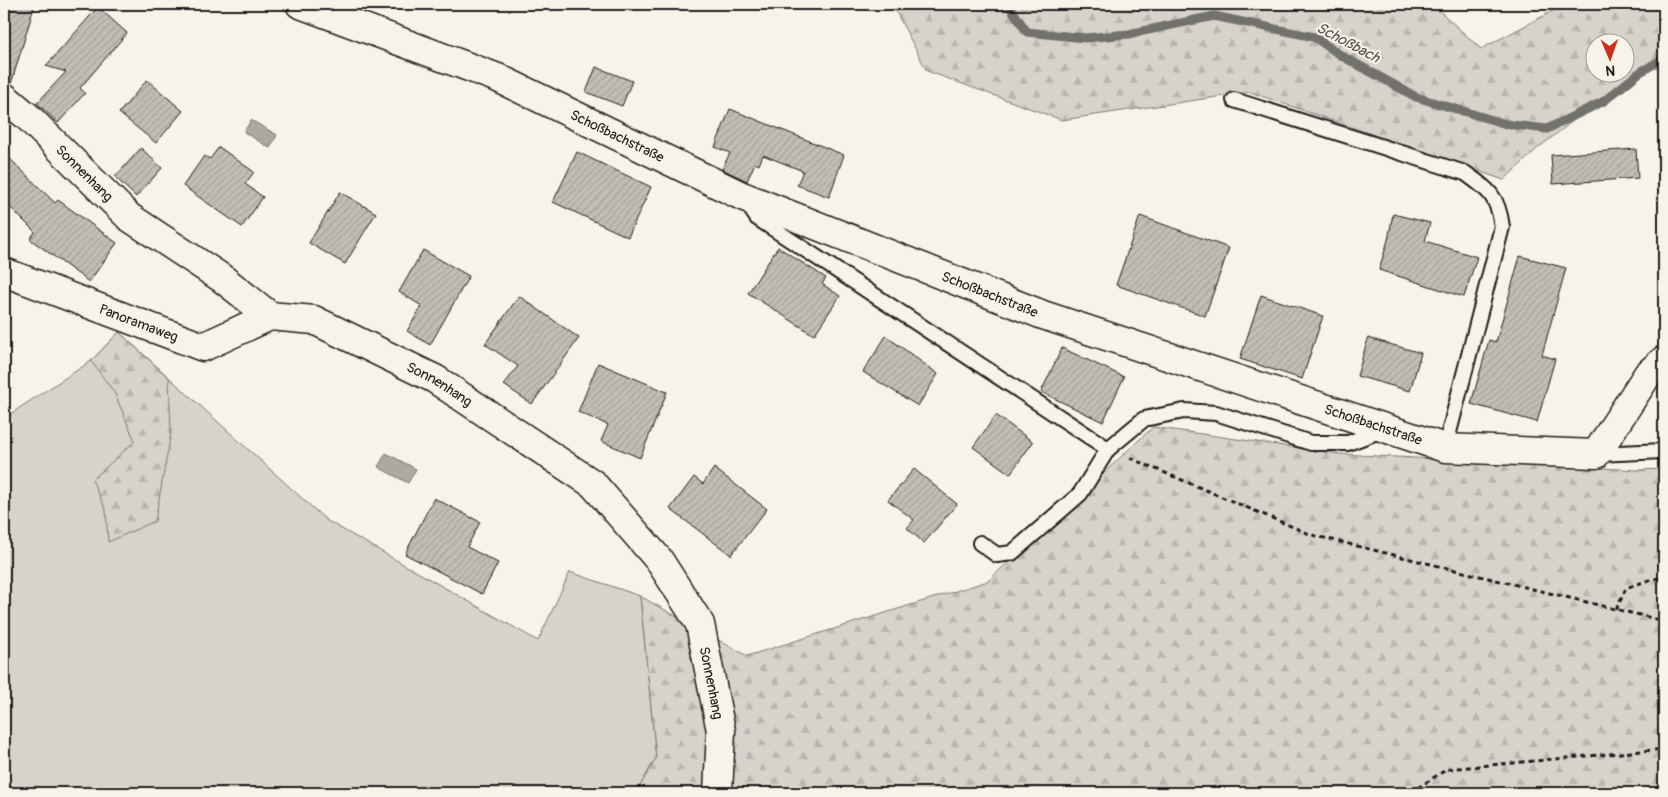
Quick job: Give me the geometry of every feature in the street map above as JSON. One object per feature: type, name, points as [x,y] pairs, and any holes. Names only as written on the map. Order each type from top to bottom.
[{"type":"street","name":"Schoßbachstraße","points":[[300,4],[498,78],[742,196],[1043,314],[1445,448],[1596,454]]},
{"type":"street","name":"Sonnenhang","points":[[4,97],[28,117],[129,218],[223,279],[270,316],[314,320],[435,379],[593,484],[659,560],[700,624],[722,732],[718,793]]},
{"type":"street","name":"Panoramaweg","points":[[4,272],[203,347],[270,316]]},
{"type":"street","points":[[1596,454],[1648,374],[1664,360]]},
{"type":"lane","points":[[1234,100],[1465,173],[1490,192],[1499,208],[1502,227],[1445,448]]},
{"type":"lane","points":[[742,196],[756,218],[1108,449]]},
{"type":"lane","points":[[980,543],[997,556],[1012,553],[1080,494],[1108,449],[1144,419],[1184,411],[1216,413],[1311,443],[1348,443],[1386,428]]},
{"type":"lane","points":[[1596,454],[1664,452]]},
{"type":"path","points":[[1108,449],[1312,535],[1616,611],[1664,621]]},
{"type":"path","points":[[1616,611],[1626,588],[1652,579],[1664,578]]},
{"type":"path","points":[[1410,793],[1447,770],[1664,749]]},
{"type":"green space","points":[[892,4],[1432,4],[1481,49],[1566,4],[1664,4],[1664,57],[1644,66],[1636,72],[1636,32],[1586,32],[1586,82],[1623,82],[1538,148],[1504,180],[1250,92],[1062,120],[927,71]]},
{"type":"green space","points":[[119,332],[326,520],[538,641],[570,572],[640,596],[656,758],[636,793],[4,793],[4,418],[91,361]]},
{"type":"green space","points":[[119,332],[169,378],[171,433],[155,521],[108,542],[106,510],[92,480],[135,441],[114,392],[91,361]]},
{"type":"green space","points":[[1153,427],[1340,454],[1638,470],[1664,469],[1664,793],[636,793],[656,758],[640,596],[747,656],[988,581]]},
{"type":"shaded area","points":[[251,120],[277,135],[270,148],[244,132]]},
{"type":"shaded area","points":[[386,453],[416,469],[408,483],[378,467]]},
{"type":"building","points":[[4,4],[35,4],[11,84],[4,82]]},
{"type":"building","points":[[98,7],[127,33],[80,88],[85,93],[58,123],[37,103],[66,72],[46,66]]},
{"type":"building","points":[[596,67],[632,81],[622,106],[586,92]]},
{"type":"building","points":[[147,80],[183,111],[156,143],[119,113]]},
{"type":"building","points":[[730,109],[844,155],[829,197],[797,185],[803,171],[763,155],[759,165],[755,163],[747,181],[722,169],[730,153],[715,147]]},
{"type":"building","points":[[219,147],[254,172],[245,184],[263,197],[242,227],[183,186],[204,156],[210,159]]},
{"type":"building","points":[[141,148],[162,168],[136,197],[115,177]]},
{"type":"building","points":[[1636,149],[1638,178],[1553,184],[1551,155]]},
{"type":"building","points":[[577,152],[651,187],[628,237],[553,202]]},
{"type":"building","points":[[4,153],[55,203],[58,200],[117,243],[89,282],[30,239],[35,232],[4,201]]},
{"type":"building","points":[[340,192],[376,213],[345,264],[309,243]]},
{"type":"building","points":[[1393,214],[1430,223],[1425,241],[1477,257],[1464,297],[1379,270]]},
{"type":"building","points":[[1140,216],[1229,248],[1205,316],[1116,285]]},
{"type":"building","points":[[778,247],[826,278],[822,284],[840,296],[814,335],[748,293]]},
{"type":"building","points":[[423,250],[469,276],[430,345],[407,331],[422,306],[399,292]]},
{"type":"building","points":[[1520,256],[1566,268],[1542,355],[1555,359],[1537,422],[1471,404],[1489,340],[1496,342]]},
{"type":"building","points":[[1261,295],[1323,316],[1302,379],[1240,359]]},
{"type":"building","points":[[519,296],[579,338],[532,404],[504,385],[518,366],[485,344]]},
{"type":"building","points":[[886,336],[938,374],[918,406],[863,372]]},
{"type":"building","points":[[1368,338],[1421,353],[1410,391],[1357,376]]},
{"type":"building","points":[[1062,348],[1124,377],[1103,422],[1041,392]]},
{"type":"building","points":[[598,363],[667,392],[640,458],[601,441],[608,425],[578,412]]},
{"type":"building","points":[[996,415],[1033,442],[1010,474],[973,447]]},
{"type":"building","points":[[714,468],[767,509],[731,555],[670,509],[694,477],[703,484]]},
{"type":"building","points":[[914,469],[957,504],[924,543],[907,528],[914,520],[888,500]]},
{"type":"building","points":[[434,498],[480,522],[467,547],[498,563],[482,594],[405,554]]},
{"type":"waterway","name":"Schoßbach","points":[[1008,4],[1027,32],[1085,38],[1129,34],[1214,16],[1314,37],[1342,56],[1416,97],[1506,124],[1547,129],[1604,101],[1639,73],[1664,58]]}]
